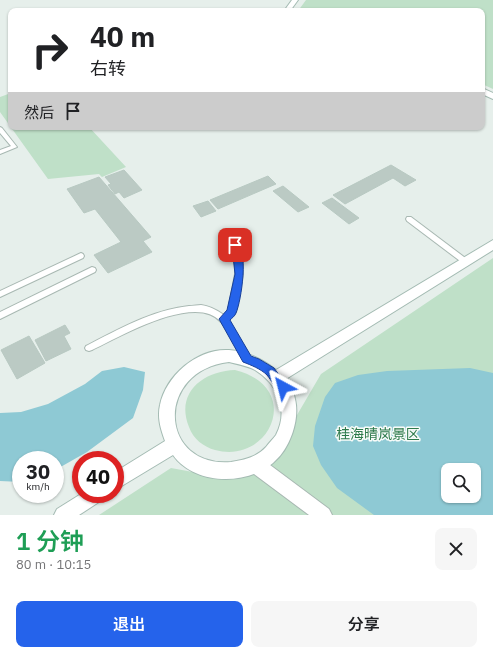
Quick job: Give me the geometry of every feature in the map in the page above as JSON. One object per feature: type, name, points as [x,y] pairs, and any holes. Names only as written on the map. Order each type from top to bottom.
[{"type":"street","points":[[277,377],[493,244]]},
{"type":"street","points":[[229,356],[247,359],[263,366],[277,377],[286,394],[290,413],[286,433],[274,451],[256,465],[238,471],[210,470],[186,458],[174,445],[167,428],[166,409],[171,392],[181,377],[195,366],[212,359],[229,356]]},
{"type":"street","points":[[124,476],[174,445]]},
{"type":"street","points":[[256,465],[322,515]]},
{"type":"street","points":[[63,515],[82,503]]},
{"type":"lane","points":[[0,129],[14,147],[0,152]]},
{"type":"lane","points":[[409,219],[466,262]]},
{"type":"lane","points":[[224,319],[232,312],[239,274],[238,256],[235,245]]},
{"type":"lane","points":[[0,294],[81,256]]},
{"type":"lane","points":[[0,316],[92,270]]},
{"type":"lane","points":[[89,348],[131,327],[160,316],[183,310],[201,308],[214,312],[224,319],[247,359]]},
{"type":"green space","points":[[306,0],[493,0],[493,89],[485,85],[485,8],[300,8]]},
{"type":"green space","points":[[8,94],[8,123],[0,112],[0,97]]},
{"type":"green space","points":[[13,130],[92,130],[126,167],[102,177],[99,174],[48,179]]},
{"type":"green space","name":"桂海晴岚景区","points":[[493,258],[493,515],[99,515],[117,503],[124,503],[124,499],[171,468],[220,477],[267,461],[297,415],[321,374]]},
{"type":"green space","points":[[235,370],[256,379],[269,392],[274,407],[272,422],[264,436],[251,446],[235,452],[215,450],[203,445],[193,435],[186,415],[186,404],[189,394],[195,386],[203,380],[223,371]]},
{"type":"water","points":[[124,367],[145,372],[143,390],[133,418],[88,451],[72,451],[72,460],[64,465],[64,451],[12,451],[12,482],[0,481],[0,413],[21,412],[48,404],[85,384],[102,371]]},
{"type":"water","points":[[470,368],[493,373],[493,515],[374,515],[337,488],[321,465],[313,446],[315,426],[325,397],[335,383],[358,375],[387,371]]},
{"type":"building","points":[[391,165],[416,180],[405,186],[393,178],[345,204],[333,195]]},
{"type":"building","points":[[124,170],[142,190],[124,198],[119,192],[115,194],[108,185],[111,184],[105,177]]},
{"type":"building","points":[[268,176],[276,184],[218,209],[210,200]]},
{"type":"building","points":[[99,177],[151,237],[143,241],[152,252],[108,273],[94,255],[121,242],[95,209],[84,213],[67,189]]},
{"type":"building","points":[[283,186],[309,207],[298,212],[273,191]]},
{"type":"building","points":[[332,198],[359,218],[349,224],[322,203]]},
{"type":"building","points":[[208,201],[216,211],[201,217],[193,206]]},
{"type":"building","points":[[65,325],[70,333],[64,336],[71,349],[46,361],[35,340]]},
{"type":"building","points":[[29,336],[45,363],[17,379],[1,350]]},
{"type":"route","points":[[235,245],[238,256],[239,274],[236,295],[232,312],[224,319],[247,359],[256,362],[270,371],[277,377],[283,387]]}]
